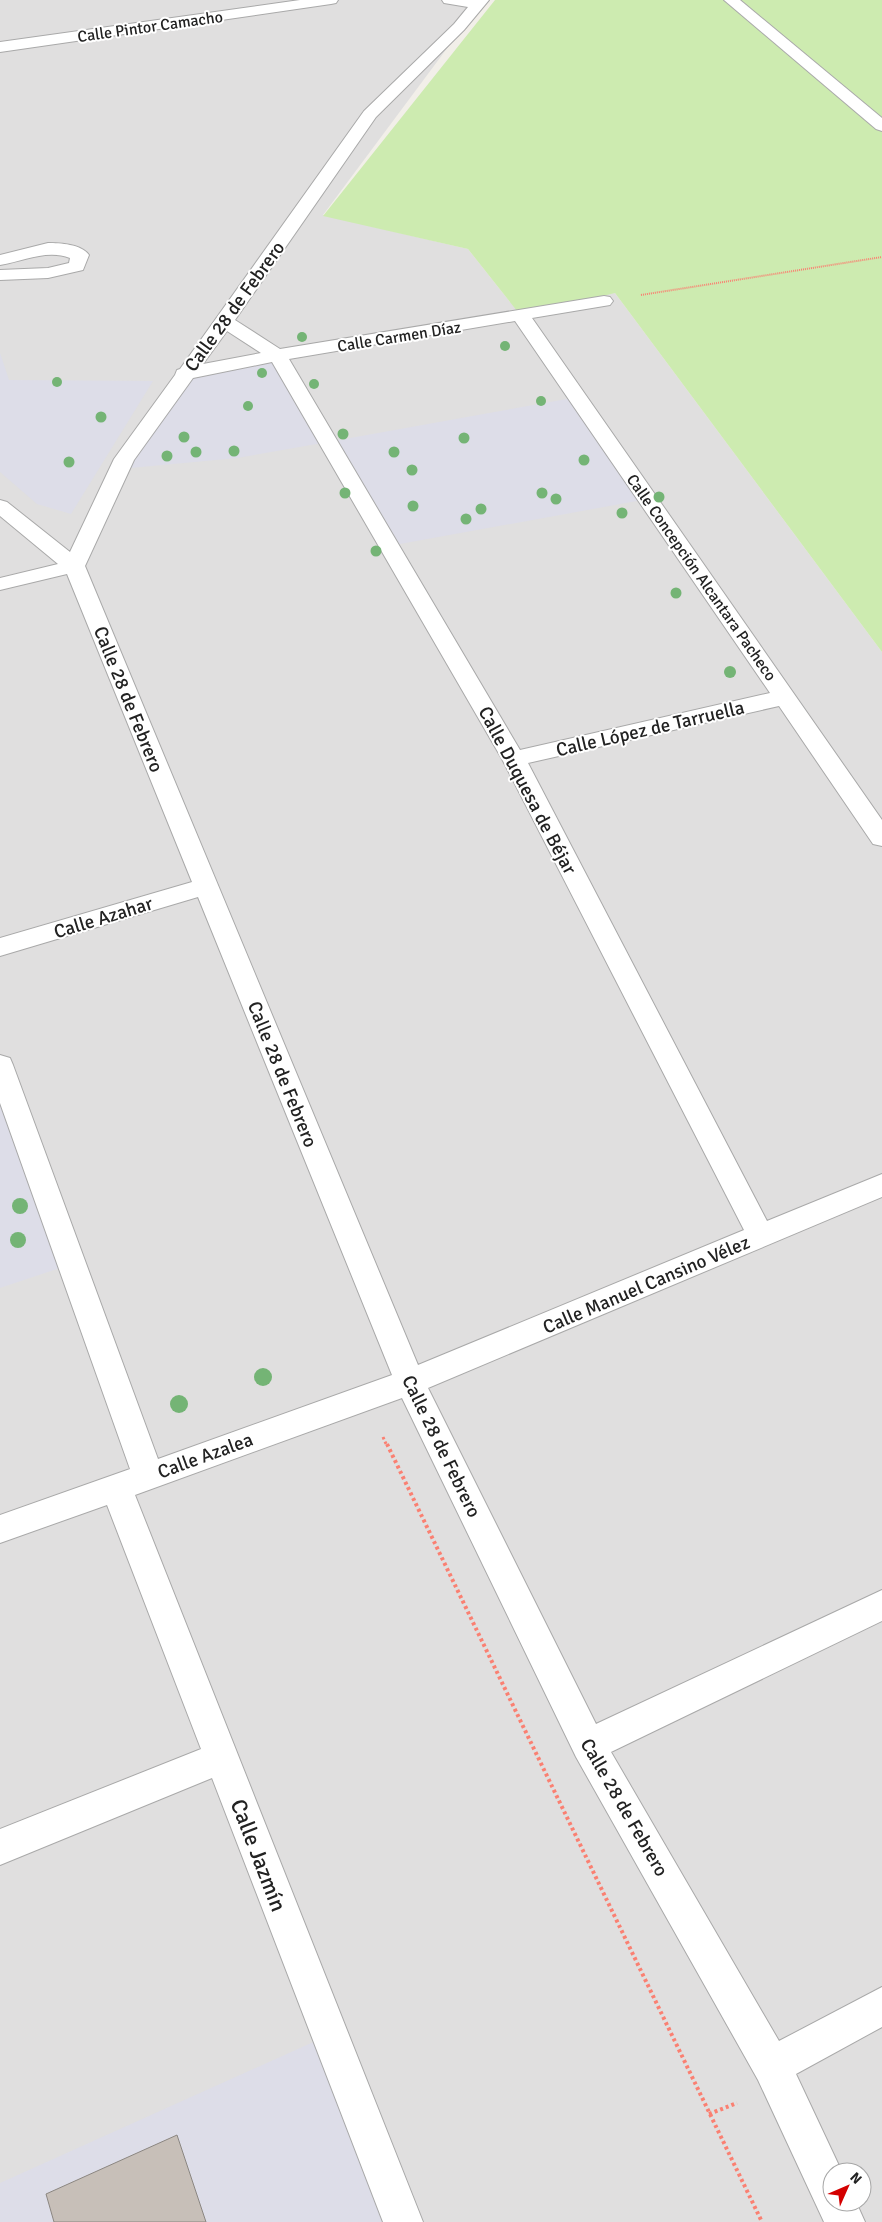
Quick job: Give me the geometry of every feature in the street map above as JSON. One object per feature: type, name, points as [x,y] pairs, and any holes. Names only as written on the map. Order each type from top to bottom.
[{"type":"street","name":"Calle Pintor Camacho","points":[[0,47],[331,0]]},
{"type":"street","points":[[449,0],[480,2]]},
{"type":"street","points":[[731,0],[882,126]]},
{"type":"street","name":"Calle 28 de Febrero","points":[[480,2],[459,26],[370,114],[225,320],[124,459],[74,566],[410,1382],[588,1745],[772,2066],[822,2174]]},
{"type":"street","points":[[0,260],[14,258],[36,249],[64,247],[80,255],[77,266],[48,273],[0,275]]},
{"type":"street","name":"Calle Carmen Díaz","points":[[184,374],[277,355],[604,301]]},
{"type":"street","name":"Calle Concepción Alcantara Pacheco","points":[[522,316],[882,838]]},
{"type":"street","points":[[225,320],[277,355]]},
{"type":"street","points":[[212,338],[277,355]]},
{"type":"street","name":"Calle Duquesa de Béjar","points":[[277,355],[514,760],[761,1236]]},
{"type":"street","points":[[0,506],[74,566]]},
{"type":"street","points":[[0,584],[74,566]]},
{"type":"street","name":"Calle López de Tarruella","points":[[514,760],[785,697]]},
{"type":"street","name":"Calle Azahar","points":[[0,947],[206,886]]},
{"type":"street","points":[[0,1065],[148,1475]]},
{"type":"street","name":"Calle Manuel Cansino Vélez","points":[[410,1382],[882,1185]]},
{"type":"street","name":"Calle Azalea","points":[[0,1529],[410,1382]]},
{"type":"street","name":"Calle Jazmín","points":[[116,1487],[403,2222]]},
{"type":"street","points":[[588,1745],[882,1605]]},
{"type":"street","points":[[0,1847],[222,1758]]},
{"type":"street","points":[[772,2066],[882,2006]]},
{"type":"path","points":[[604,301],[882,256]]},
{"type":"path","points":[[364,1398],[762,2222]]},
{"type":"shaded area","points":[[0,0],[483,0],[323,215],[468,249],[510,302],[615,293],[882,652],[882,2222],[0,2222]]},
{"type":"shaded area","points":[[0,353],[9,380],[153,381],[71,514],[37,504],[0,472]]},
{"type":"shaded area","points":[[277,355],[328,442],[237,458],[120,469],[184,374]]},
{"type":"shaded area","points":[[578,397],[648,499],[389,546],[328,442]]},
{"type":"shaded area","points":[[0,1093],[72,1264],[0,1288]]},
{"type":"shaded area","points":[[329,2035],[403,2222],[0,2222],[0,2183]]},
{"type":"green space","points":[[495,0],[882,0],[882,652],[615,293],[521,316],[468,249],[323,216]]},
{"type":"building","points":[[177,2135],[206,2222],[54,2222],[46,2194]]}]
